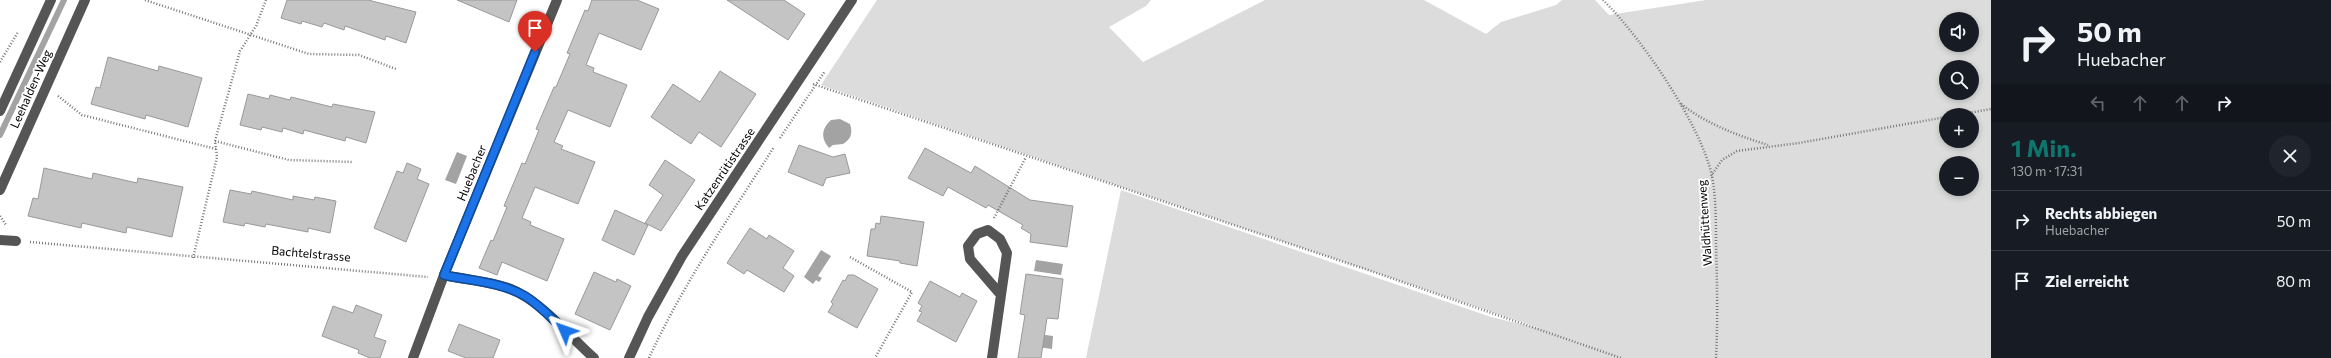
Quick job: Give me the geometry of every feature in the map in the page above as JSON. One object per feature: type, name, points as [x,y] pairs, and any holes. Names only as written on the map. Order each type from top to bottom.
[{"type":"street","points":[[0,111],[51,0]]},
{"type":"street","name":"Leehalden-Weg","points":[[0,190],[86,0]]},
{"type":"street","name":"Huebacher","points":[[414,358],[444,275],[557,0]]},
{"type":"street","name":"Katzenrütistrasse","points":[[629,358],[648,317],[682,256],[852,0]]},
{"type":"street","points":[[992,358],[1008,253],[1000,239],[988,230],[977,234],[968,246],[970,259],[1001,295]]},
{"type":"street","points":[[0,240],[16,241]]},
{"type":"street","points":[[444,275],[493,284],[524,296],[536,304],[594,358]]},
{"type":"path","points":[[145,0],[310,54],[359,55],[396,69]]},
{"type":"path","points":[[193,258],[217,157],[215,141],[240,51],[256,26],[266,0]]},
{"type":"path","name":"Waldhüttenweg","points":[[1603,0],[1633,33],[1679,103],[1703,147],[1712,176],[1716,220],[1718,302],[1716,358]]},
{"type":"path","points":[[0,62],[18,32]]},
{"type":"path","points":[[649,358],[664,324],[701,260],[828,66]]},
{"type":"path","points":[[800,80],[1368,270],[1621,358]]},
{"type":"path","points":[[47,86],[82,115],[216,149]]},
{"type":"path","points":[[1679,103],[1700,119],[1736,136],[1768,145]]},
{"type":"path","points":[[1979,111],[1991,109]]},
{"type":"path","points":[[1712,176],[1722,160],[1737,151],[1768,145],[1799,143],[1939,118]]},
{"type":"path","points":[[215,141],[289,160],[353,162]]},
{"type":"path","points":[[988,230],[1026,156]]},
{"type":"path","name":"Bachtelstrasse","points":[[16,241],[193,258],[426,277],[444,275]]},
{"type":"path","points":[[850,257],[912,292],[875,358]]},
{"type":"shaded area","points":[[877,0],[1151,0],[1146,6],[1109,27],[1143,62],[1265,0],[1424,0],[1486,34],[1501,22],[1556,5],[1562,0],[1595,0],[1609,15],[1706,0],[1991,0],[1991,358],[1086,358],[1121,190],[1491,317],[1542,329],[821,85]]},
{"type":"shaded area","points":[[840,119],[850,124],[851,136],[843,144],[833,145],[829,148],[824,141],[824,130],[831,120]]},
{"type":"shaded area","points":[[457,152],[467,156],[456,184],[445,180]]},
{"type":"shaded area","points":[[821,250],[831,256],[818,276],[822,278],[819,282],[816,280],[813,284],[804,277]]},
{"type":"shaded area","points":[[1036,260],[1063,264],[1061,275],[1034,271]]},
{"type":"shaded area","points":[[1024,332],[1053,336],[1052,349],[1023,345]]},
{"type":"building","points":[[287,0],[368,0],[416,12],[406,43],[386,36],[385,40],[345,26],[344,30],[324,23],[322,27],[302,21],[301,24],[281,18]]},
{"type":"building","points":[[457,0],[517,0],[509,22]]},
{"type":"building","points":[[592,0],[637,0],[659,9],[641,50],[599,33],[586,65],[594,68],[593,72],[627,85],[610,127],[568,110],[554,142],[563,146],[561,149],[595,162],[578,204],[535,187],[522,218],[531,222],[530,225],[564,239],[547,281],[502,262],[497,275],[479,268],[491,240],[493,241],[507,207],[504,206],[522,163],[525,164],[539,130],[536,129],[570,54],[567,53],[585,10],[588,11]]},
{"type":"building","points":[[727,0],[784,0],[805,14],[788,40]]},
{"type":"building","points":[[108,57],[158,71],[159,66],[202,78],[188,127],[146,115],[145,119],[91,104],[96,87],[100,88]]},
{"type":"building","points":[[720,71],[756,94],[721,147],[699,132],[691,144],[651,117],[673,84],[700,102]]},
{"type":"building","points":[[248,94],[269,99],[270,95],[290,100],[291,97],[332,107],[333,104],[375,112],[366,143],[346,137],[345,141],[304,130],[303,134],[283,128],[282,132],[262,127],[261,130],[240,125]]},
{"type":"building","points":[[799,145],[833,157],[845,154],[850,173],[826,178],[823,186],[788,172]]},
{"type":"building","points":[[925,148],[971,173],[975,166],[1030,200],[1073,206],[1067,247],[1030,242],[1031,234],[1021,228],[1023,225],[988,205],[986,208],[948,187],[943,196],[908,178]]},
{"type":"building","points":[[665,160],[695,180],[661,231],[645,223],[663,195],[649,185]]},
{"type":"building","points":[[407,163],[421,169],[417,179],[429,184],[406,242],[374,228],[397,171],[403,173]]},
{"type":"building","points":[[44,168],[92,179],[93,173],[137,183],[138,178],[183,187],[172,237],[127,227],[126,233],[82,223],[81,228],[28,216],[33,198],[38,199]]},
{"type":"building","points":[[230,190],[251,194],[252,191],[293,200],[293,196],[314,200],[315,197],[336,201],[330,233],[308,228],[308,232],[266,224],[265,227],[245,223],[244,226],[223,222]]},
{"type":"building","points":[[615,210],[648,225],[634,255],[602,240]]},
{"type":"building","points":[[881,216],[924,222],[917,266],[900,263],[900,261],[867,256],[871,229],[875,229],[876,223],[880,224]]},
{"type":"building","points":[[750,228],[767,239],[769,235],[794,251],[783,268],[794,276],[784,292],[747,270],[744,274],[727,263]]},
{"type":"building","points":[[594,272],[616,282],[617,279],[631,286],[610,330],[575,314]]},
{"type":"building","points":[[1026,274],[1063,279],[1058,319],[1047,318],[1041,358],[1018,358],[1025,315],[1020,314]]},
{"type":"building","points":[[848,275],[854,275],[878,289],[857,328],[828,312],[833,304],[831,302],[843,280],[845,281]]},
{"type":"building","points":[[930,281],[960,297],[962,293],[977,301],[956,342],[917,321],[922,312],[919,311],[922,306],[918,303]]},
{"type":"building","points":[[356,305],[382,315],[374,337],[386,341],[380,358],[370,358],[358,353],[359,350],[322,336],[333,306],[353,313]]},
{"type":"building","points":[[459,324],[500,340],[493,358],[466,358],[448,351]]},
{"type":"waterway","points":[[0,135],[64,0]]},
{"type":"route","points":[[535,52],[444,275],[470,281],[493,284],[510,289],[536,304],[565,331]]}]
